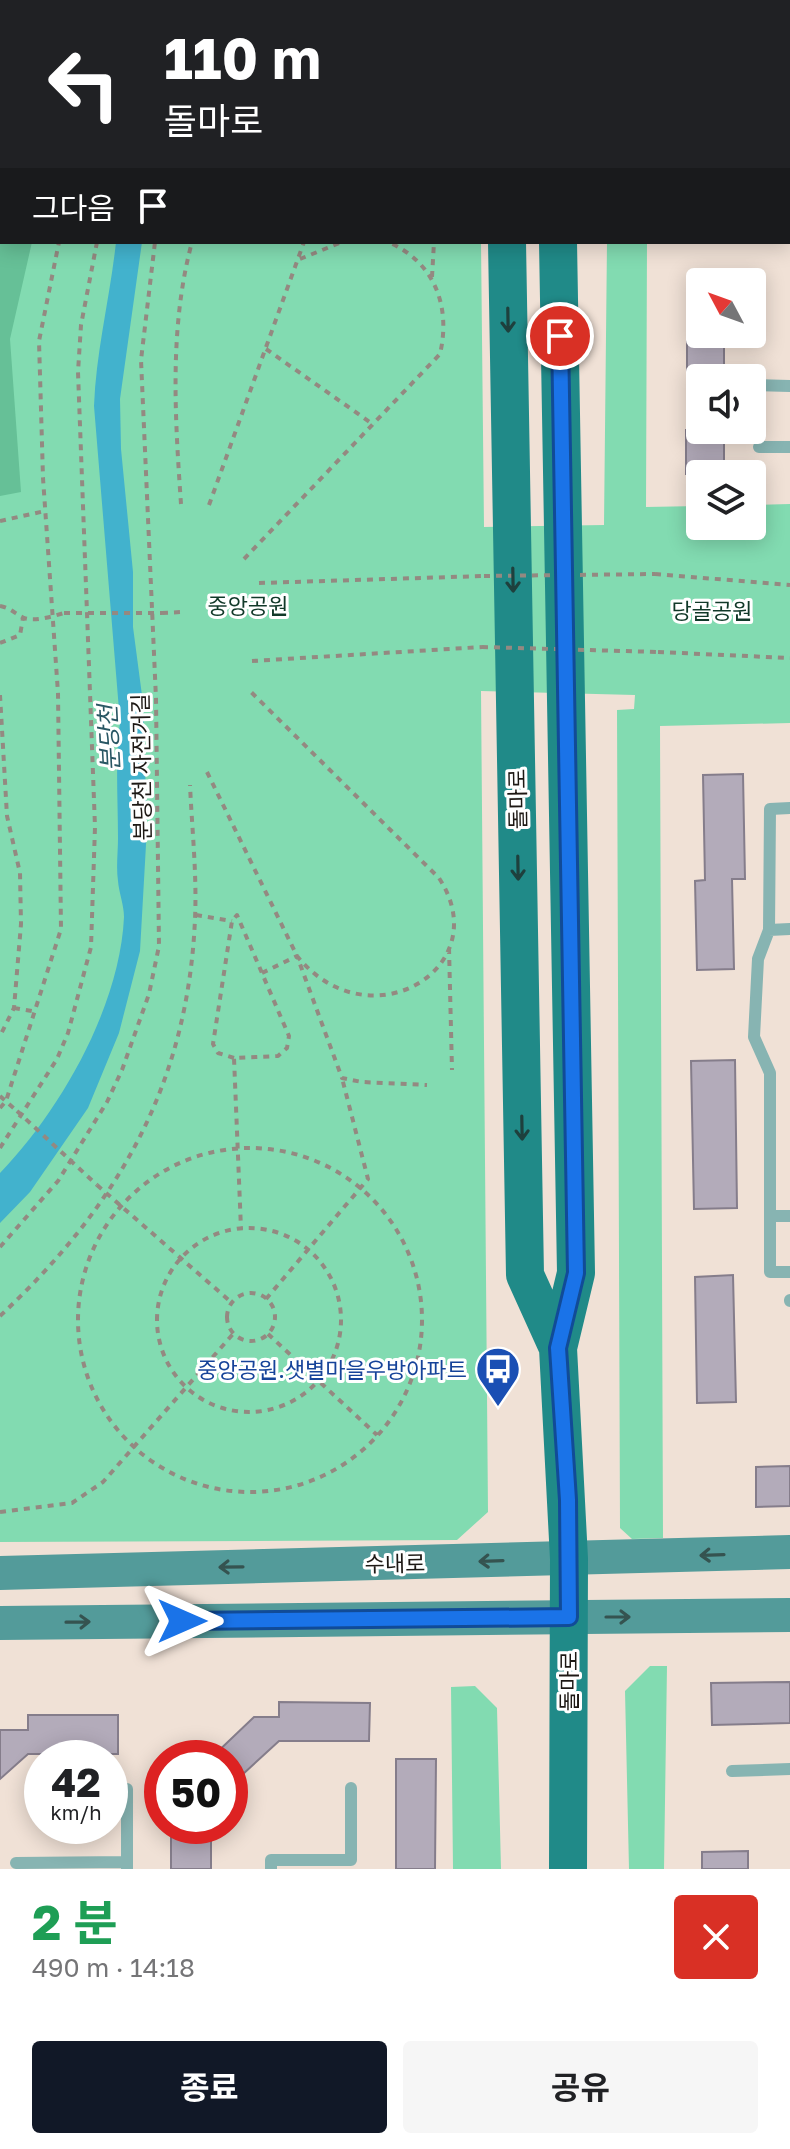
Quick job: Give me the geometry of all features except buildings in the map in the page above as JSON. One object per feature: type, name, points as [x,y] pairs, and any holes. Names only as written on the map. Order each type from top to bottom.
[{"type":"main road","name":"돌마로","points":[[507,244],[525,1275],[558,1348]]},
{"type":"main road","name":"돌마로","points":[[558,244],[576,1273],[558,1348],[569,1559],[567,1864]]},
{"type":"main road","name":"수내로","points":[[0,1573],[790,1552]]},
{"type":"main road","points":[[0,1623],[790,1615]]},
{"type":"lane","points":[[766,385],[790,386]]},
{"type":"lane","points":[[759,447],[790,447]]},
{"type":"lane","points":[[790,808],[770,809],[769,930],[758,959],[754,1037],[770,1073],[770,1272],[790,1272]]},
{"type":"lane","points":[[769,930],[790,929]]},
{"type":"lane","points":[[770,1216],[790,1216]]},
{"type":"lane","points":[[732,1771],[790,1769]]},
{"type":"lane","points":[[271,1869],[271,1860],[351,1860],[351,1788]]},
{"type":"lane","points":[[16,1863],[127,1865],[127,1844]]},
{"type":"path","points":[[0,1108],[6,1101],[37,1012],[61,929],[59,707],[45,511],[39,341],[59,244]]},
{"type":"path","points":[[0,1148],[57,1059],[68,1033],[91,947],[95,827],[78,372],[81,325],[97,244]]},
{"type":"path","name":"분당천 자전거길","points":[[0,1247],[58,1181],[107,1102],[149,994],[159,946],[156,699],[141,360],[155,244]]},
{"type":"path","points":[[181,504],[176,431],[177,339],[180,294],[192,244]]},
{"type":"path","points":[[209,505],[303,244]]},
{"type":"path","points":[[298,260],[337,244]]},
{"type":"path","points":[[244,559],[440,354],[444,316],[441,296],[432,277],[402,248],[393,244]]},
{"type":"path","points":[[432,277],[434,244]]},
{"type":"path","points":[[266,349],[374,425]]},
{"type":"path","points":[[0,521],[45,511]]},
{"type":"path","points":[[259,583],[655,574],[790,585]]},
{"type":"path","points":[[0,606],[9,607],[23,618],[64,613],[182,612]]},
{"type":"path","points":[[0,643],[20,635],[23,618]]},
{"type":"path","points":[[252,661],[482,647],[790,658]]},
{"type":"path","points":[[248,689],[439,878],[454,911],[449,942],[452,1070]]},
{"type":"path","points":[[0,695],[7,816],[20,873],[21,924],[14,1008],[0,1036]]},
{"type":"path","points":[[207,772],[297,956],[342,1078],[368,1179],[266,1299]]},
{"type":"path","points":[[0,1316],[54,1260],[107,1194],[153,1114],[167,1078],[188,986],[196,915],[190,785]]},
{"type":"path","points":[[196,915],[232,921]]},
{"type":"path","points":[[237,915],[262,973],[289,1036],[287,1048],[278,1056],[234,1058],[218,1053],[213,1044],[232,921],[237,915]]},
{"type":"path","points":[[297,956],[309,971],[341,991],[360,997],[379,997],[421,983],[438,968],[449,942]]},
{"type":"path","points":[[262,973],[297,956]]},
{"type":"path","points":[[14,1008],[37,1012]]},
{"type":"path","points":[[234,1058],[241,1229]]},
{"type":"path","points":[[342,1078],[427,1085]]},
{"type":"path","points":[[0,1096],[231,1302]]},
{"type":"path","points":[[221,1148],[280,1148],[335,1167],[360,1188],[380,1203],[411,1253],[424,1310],[417,1368],[392,1421],[350,1462],[297,1487],[239,1494],[183,1480],[133,1449],[99,1407],[80,1356],[79,1343],[78,1302],[91,1250],[121,1204],[166,1168],[221,1148]]},
{"type":"path","points":[[257,1228],[284,1234],[308,1248],[328,1270],[339,1297],[342,1327],[335,1356],[319,1381],[296,1400],[269,1411],[239,1413],[210,1405],[186,1389],[168,1366],[158,1338],[157,1310],[165,1282],[181,1258],[203,1240],[241,1229],[257,1228]]},
{"type":"path","points":[[231,1302],[251,1293],[266,1299],[274,1319],[268,1334]]},
{"type":"path","points":[[231,1302],[227,1319],[233,1334],[247,1340],[268,1334]]},
{"type":"path","points":[[0,1512],[72,1503],[103,1482],[233,1334]]},
{"type":"path","points":[[268,1334],[377,1435]]},
{"type":"green space","name":"중앙공원","points":[[0,244],[481,244],[484,527],[604,525],[607,244],[647,244],[646,507],[686,506],[686,540],[766,540],[766,505],[790,504],[790,723],[660,726],[663,1538],[632,1539],[620,1528],[617,710],[634,709],[635,695],[481,691],[488,1512],[457,1540],[0,1542]]},
{"type":"green space","points":[[0,244],[32,244],[10,339],[21,492],[0,496]]},
{"type":"green space","points":[[650,1666],[667,1666],[664,1869],[629,1869],[625,1691]]},
{"type":"green space","points":[[475,1686],[497,1708],[501,1869],[453,1869],[451,1687]]},
{"type":"water","points":[[116,244],[142,244],[120,399],[121,449],[133,572],[133,627],[143,703],[147,827],[140,951],[119,1033],[88,1108],[30,1192],[0,1223],[0,1173],[45,1119],[83,1055],[112,986],[124,917],[117,870],[120,722],[94,406],[97,365]]},
{"type":"place","name":"중앙공원.샛별마을우방아파트","points":[[498,1408]]},
{"type":"route","points":[[182,1621],[569,1617],[568,1500],[558,1348],[576,1273],[560,336]]},
{"type":"park label","name":"당골공원","points":[[712,610]]},
{"type":"water label","name":"분당천","points":[[108,738]]}]
